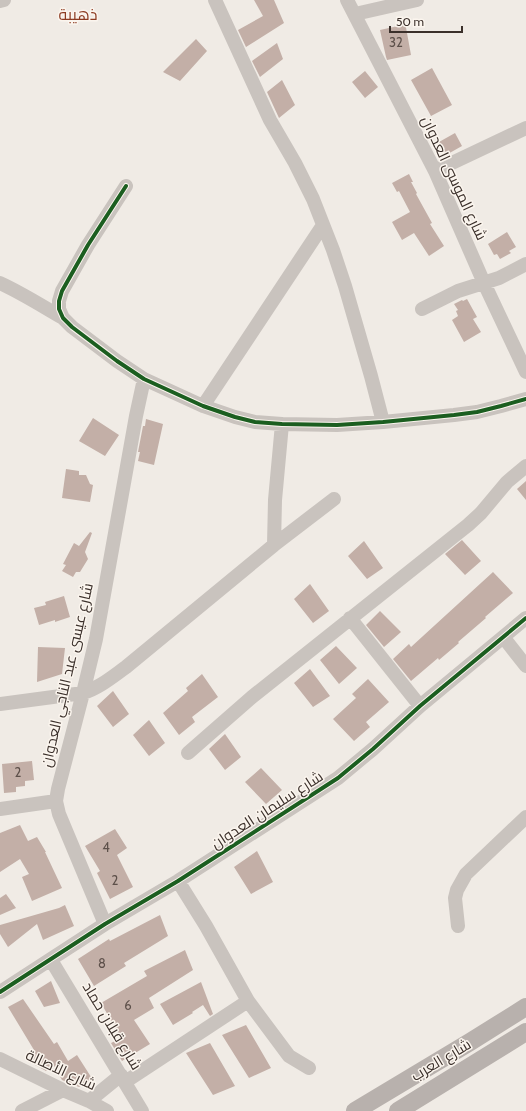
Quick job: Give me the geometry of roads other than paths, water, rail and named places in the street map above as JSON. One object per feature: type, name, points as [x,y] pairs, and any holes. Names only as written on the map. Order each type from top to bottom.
[{"type":"main road","name":"شارع العرب","points":[[355,1111],[526,1007]]},
{"type":"main road","name":"شارع العرب","points":[[398,1111],[526,1032]]},
{"type":"street","points":[[0,1],[4,0]]},
{"type":"street","points":[[215,0],[270,120],[313,199],[345,286],[383,422]]},
{"type":"street","name":"شارع الموسى العدوان","points":[[347,0],[435,171],[484,283],[526,372]]},
{"type":"street","points":[[355,14],[417,0]]},
{"type":"street","points":[[435,171],[526,128]]},
{"type":"street","points":[[63,318],[59,309],[59,301],[62,290],[88,245],[126,186]]},
{"type":"street","points":[[203,406],[322,225]]},
{"type":"street","points":[[422,309],[458,292],[499,278],[526,264]]},
{"type":"street","points":[[0,283],[63,318],[82,335],[144,379],[203,406],[235,418],[255,422],[282,424],[337,425],[383,422],[477,412],[526,399]]},
{"type":"street","name":"شارع عيسى عبد الناجي العدوان","points":[[106,924],[59,814],[56,801],[65,759],[96,639],[144,379]]},
{"type":"street","points":[[274,545],[282,424]]},
{"type":"street","points":[[188,753],[252,697],[482,513],[507,482],[526,466]]},
{"type":"street","points":[[0,704],[83,693],[93,690],[126,667],[274,545],[334,499]]},
{"type":"street","points":[[350,618],[420,706]]},
{"type":"street","name":"شارع سليمان العدوان","points":[[0,992],[106,924],[178,881],[338,778],[373,749],[420,706],[504,638],[526,618]]},
{"type":"street","points":[[504,638],[526,666]]},
{"type":"street","points":[[0,809],[56,801]]},
{"type":"street","points":[[458,926],[455,898],[463,878],[472,867],[526,817]]},
{"type":"street","points":[[178,881],[206,926],[248,1001],[289,1056],[309,1068]]},
{"type":"street","name":"شارع قبلان حماد","points":[[52,960],[142,1111]]},
{"type":"street","points":[[89,1101],[123,1078],[248,1001]]},
{"type":"street","name":"شارع الأصالة","points":[[0,1060],[89,1101],[107,1111]]},
{"type":"street","points":[[22,1111],[64,1090]]},
{"type":"district","name":"ذهيبة","points":[[78,14]]}]
